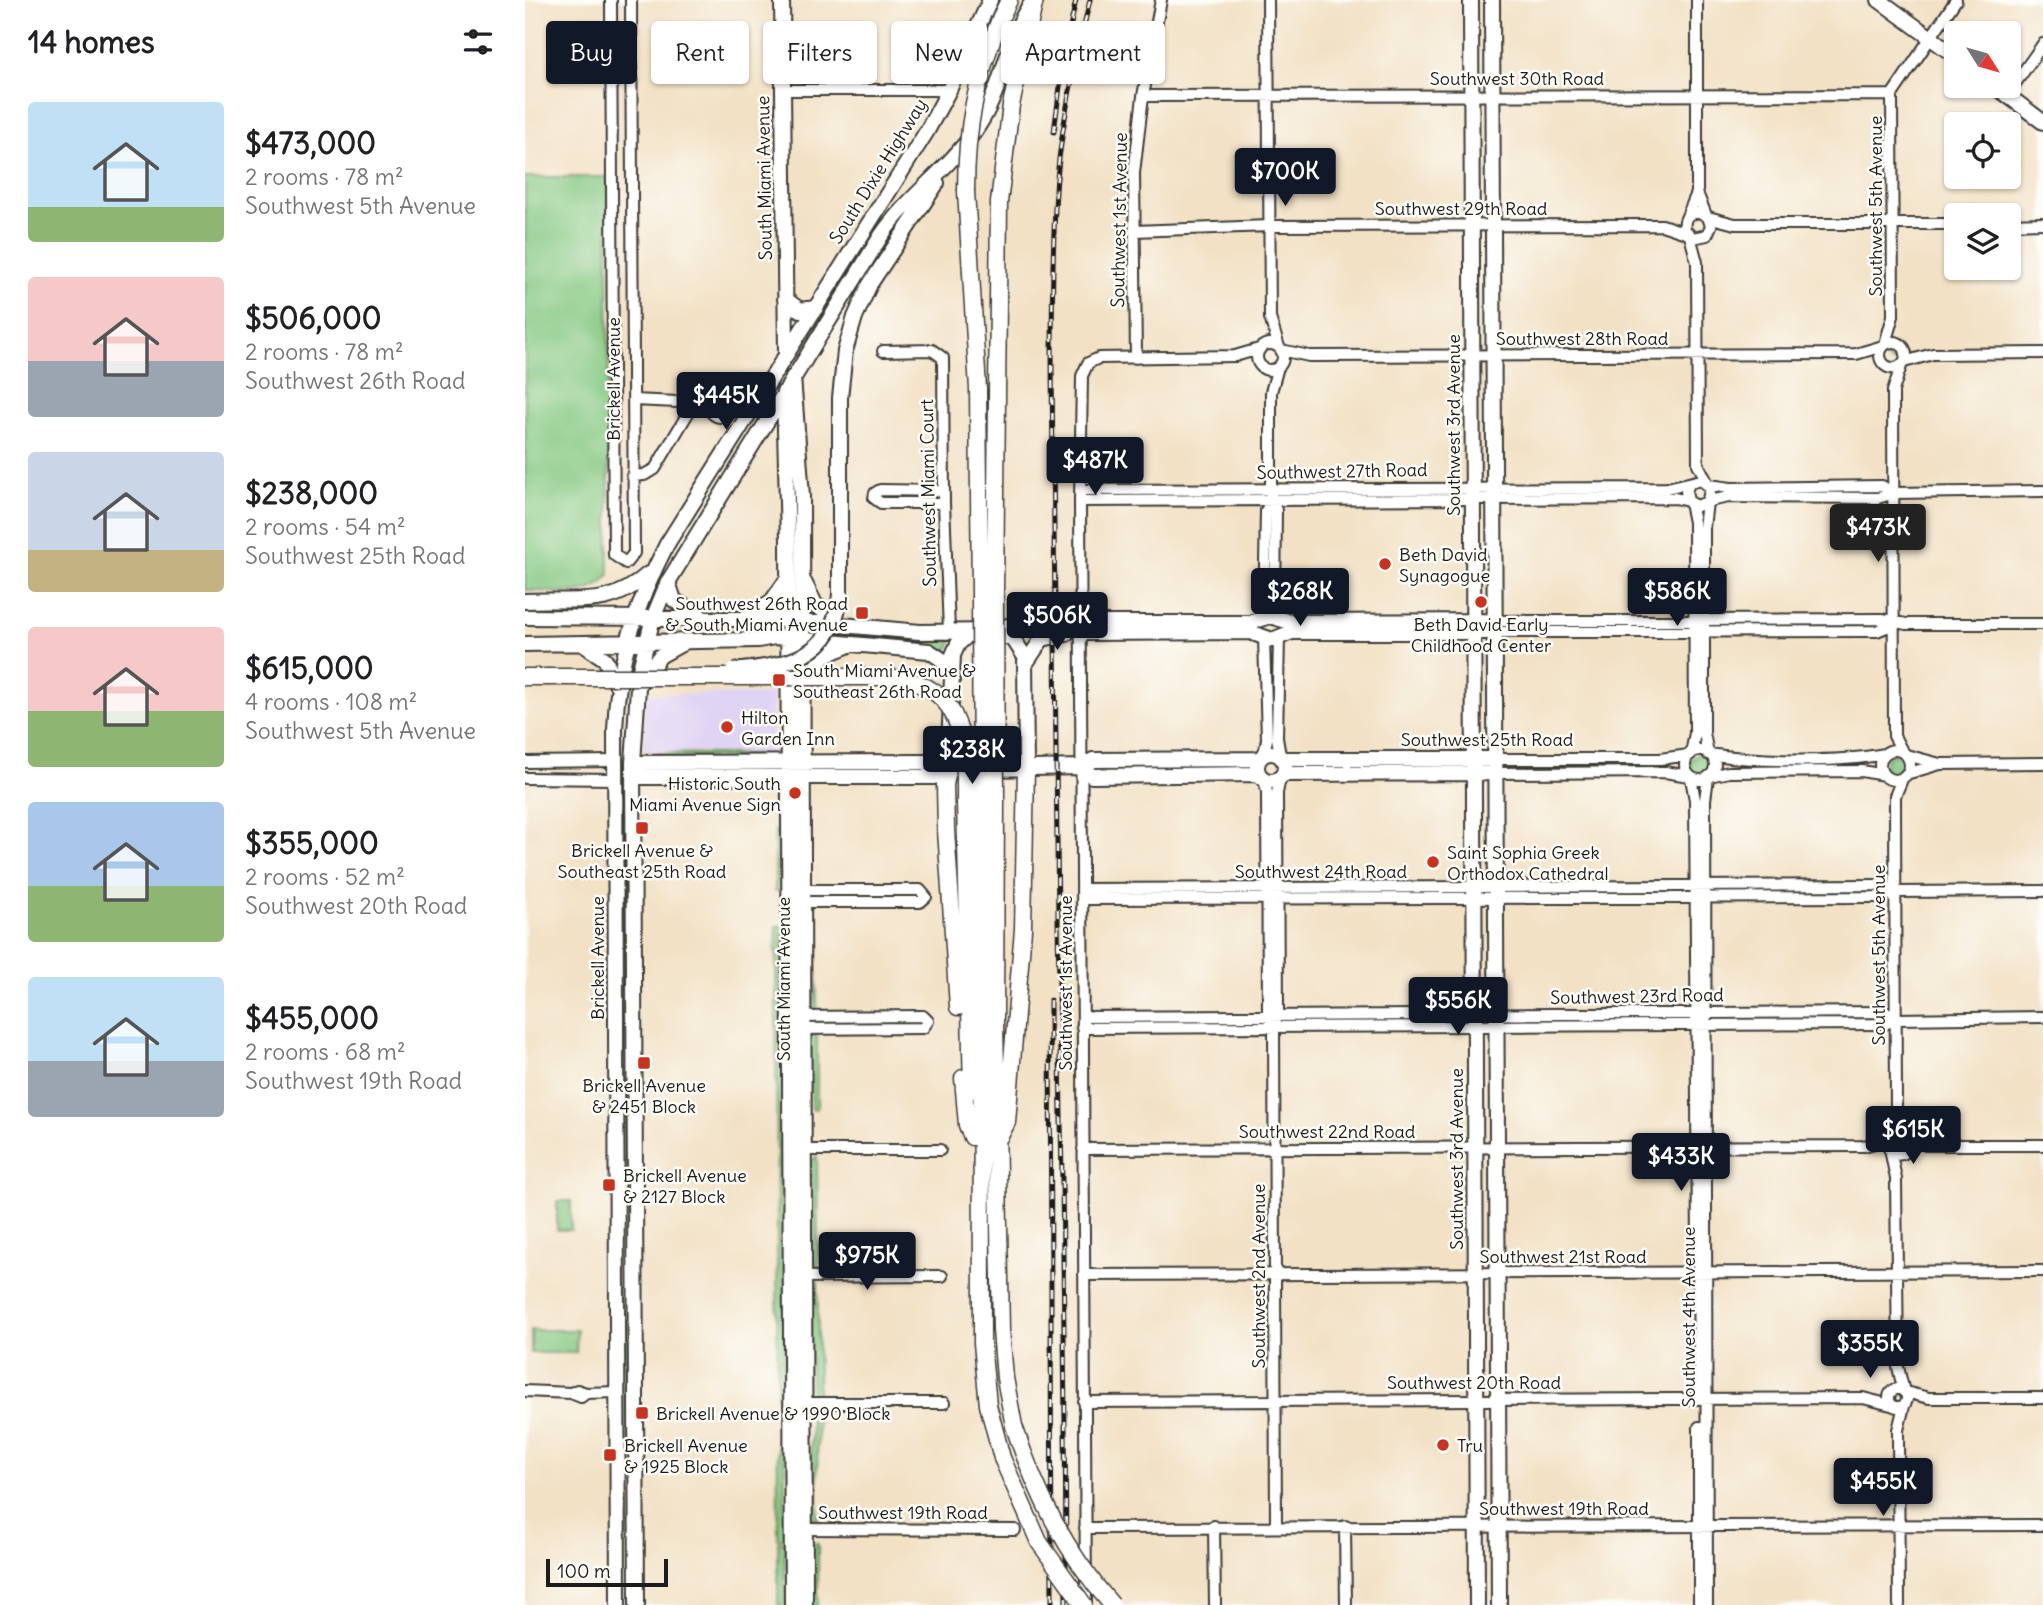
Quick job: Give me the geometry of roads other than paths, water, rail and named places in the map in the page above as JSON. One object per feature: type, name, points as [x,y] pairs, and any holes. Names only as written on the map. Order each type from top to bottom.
[{"type":"highway","points":[[987,596],[966,148],[972,103],[1009,0]]},
{"type":"highway","points":[[983,1208],[974,1195],[972,1137],[999,202],[1011,106],[1035,0]]},
{"type":"highway","points":[[525,677],[887,677],[919,684],[946,704],[962,732],[981,802],[997,1141],[1003,1353],[1014,1426],[1032,1478],[1056,1528],[1083,1570],[1112,1605]]},
{"type":"highway","points":[[997,1141],[1007,1122],[1023,938],[1026,768]]},
{"type":"highway","points":[[948,769],[944,785],[947,844],[967,1125],[972,1137]]},
{"type":"highway","points":[[981,802],[983,1365],[988,1405],[1002,1458],[1039,1542],[1085,1605]]},
{"type":"main road","name":"South Miami Avenue","points":[[782,0],[786,355],[784,435],[795,578],[802,621],[803,682],[795,769]]},
{"type":"main road","name":"South Dixie Highway","points":[[786,355],[949,90],[989,0]]},
{"type":"main road","name":"South Dixie Highway","points":[[794,379],[885,230],[955,156],[990,106],[1026,10],[1035,0]]},
{"type":"main road","name":"Southwest 3rd Avenue","points":[[1471,0],[1477,1605]]},
{"type":"main road","points":[[1493,0],[1499,1605]]},
{"type":"main road","points":[[1879,0],[1944,48]]},
{"type":"main road","points":[[2012,98],[2043,122]]},
{"type":"main road","points":[[715,675],[778,666],[805,655],[830,627],[840,594],[840,390],[849,334],[875,275],[955,156]]},
{"type":"main road","points":[[785,299],[800,310],[816,308]]},
{"type":"main road","name":"South Miami Avenue","points":[[786,355],[794,379],[801,469],[795,578],[787,620],[787,664],[795,769],[798,1530],[804,1605]]},
{"type":"main road","name":"Brickell Avenue","points":[[618,1605],[617,688],[634,617],[654,569],[786,355]]},
{"type":"main road","points":[[637,1605],[633,792],[636,692],[646,640],[668,582],[794,379]]},
{"type":"main road","points":[[765,424],[778,425],[784,435]]},
{"type":"main road","points":[[525,601],[609,599],[627,592],[654,569]]},
{"type":"main road","points":[[743,618],[772,601],[795,578],[815,604],[843,626]]},
{"type":"main road","points":[[668,582],[674,600],[704,618]]},
{"type":"main road","points":[[525,617],[743,618],[971,632],[991,631],[1008,626],[1080,629],[1271,628],[1292,632],[1495,627]]},
{"type":"main road","points":[[1026,663],[1034,647],[1048,636],[1080,629]]},
{"type":"main road","points":[[991,631],[1014,640],[1023,651],[1026,663],[1026,768]]},
{"type":"main road","points":[[948,769],[951,673],[955,648],[971,632]]},
{"type":"main road","points":[[525,643],[802,638],[929,651],[941,659],[951,673]]},
{"type":"main road","points":[[636,692],[655,661],[690,640]]},
{"type":"main road","points":[[758,640],[776,651],[787,664]]},
{"type":"main road","points":[[577,641],[605,659],[617,688]]},
{"type":"main road","points":[[803,682],[811,668],[828,652],[852,645]]},
{"type":"main road","points":[[633,770],[795,769],[934,761],[948,769],[1081,767],[1093,760],[1261,757],[1282,766]]},
{"type":"main road","points":[[1261,757],[1262,777]]},
{"type":"main road","points":[[615,761],[626,774],[633,792]]},
{"type":"main road","points":[[1081,767],[1092,776],[1262,777],[1282,766]]},
{"type":"main road","name":"Southwest 25th Road","points":[[1282,766],[1496,766]]},
{"type":"main road","points":[[616,993],[635,993]]},
{"type":"main road","name":"South Miami Avenue","points":[[792,1605],[798,1530]]},
{"type":"main road","points":[[618,1542],[637,1541]]},
{"type":"main road","points":[[618,1587],[637,1587]]},
{"type":"street","name":"Southwest 1st Avenue","points":[[1085,1605],[1080,629],[1082,376],[1088,363],[1099,358],[1136,358],[1134,173],[1143,96],[1161,0]]},
{"type":"street","points":[[1235,356],[1272,370],[1280,364],[1280,349],[1270,318],[1268,0]]},
{"type":"street","points":[[1697,0],[1697,193],[1711,223],[1697,262]]},
{"type":"street","points":[[1892,95],[1957,0]]},
{"type":"street","points":[[611,6],[631,6]]},
{"type":"street","name":"Brickell Avenue","points":[[611,6],[614,555],[626,563],[634,553],[631,6]]},
{"type":"street","points":[[2021,68],[2043,44]]},
{"type":"street","points":[[782,90],[949,90]]},
{"type":"street","name":"Southwest 30th Road","points":[[1143,96],[1892,95]]},
{"type":"street","name":"Southwest 5th Avenue","points":[[1884,345],[1892,316],[1892,95]]},
{"type":"street","points":[[1697,193],[1684,225],[1697,262],[1699,355],[1698,464],[1686,494],[1694,522],[1704,733],[1714,766],[1709,777]]},
{"type":"street","points":[[612,209],[632,209]]},
{"type":"street","points":[[1687,216],[1695,212],[1735,224],[1944,224]]},
{"type":"street","name":"Southwest 29th Road","points":[[1134,231],[1269,226],[1662,225],[1687,216]]},
{"type":"street","points":[[2021,224],[2043,223]]},
{"type":"street","points":[[1688,235],[1700,239],[1735,224]]},
{"type":"street","name":"Southwest 29th Road","points":[[1662,225],[1688,235]]},
{"type":"street","points":[[612,297],[631,296]]},
{"type":"street","name":"Southwest 5th Avenue","points":[[1892,316],[1902,345]]},
{"type":"street","points":[[1261,366],[1257,357],[1270,318]]},
{"type":"street","points":[[1885,776],[1880,764],[1894,736],[1893,391],[1879,354],[1884,345],[1895,342],[1933,354],[2043,353]]},
{"type":"street","points":[[1136,358],[1235,356],[1272,344],[1280,349]]},
{"type":"street","name":"Southwest 28th Road","points":[[1280,349],[1309,356],[1856,354],[1884,345]]},
{"type":"street","points":[[1893,391],[1903,364],[1902,345]]},
{"type":"street","name":"Southwest Miami Court","points":[[883,351],[932,350],[941,355],[949,631]]},
{"type":"street","name":"Southwest 28th Road","points":[[1856,354],[1883,364]]},
{"type":"street","points":[[1883,364],[1893,368],[1933,354]]},
{"type":"street","name":"Southwest 28th Road","points":[[1280,364],[1309,356]]},
{"type":"street","name":"Southwest 2nd Avenue","points":[[1261,757],[1267,739],[1271,628],[1275,607],[1276,510],[1271,495],[1271,392],[1280,364]]},
{"type":"street","name":"Southwest 2nd Avenue","points":[[1261,366],[1271,392]]},
{"type":"street","points":[[633,400],[709,404]]},
{"type":"street","points":[[632,476],[644,475],[655,469],[694,403]]},
{"type":"street","points":[[1698,464],[1711,491],[1703,528],[1695,733],[1685,765],[1691,777],[1700,780],[1729,772],[1862,771],[1895,780],[1940,764]]},
{"type":"street","points":[[1690,483],[1700,480],[1727,488],[1882,486],[1894,493]]},
{"type":"street","name":"Southwest 27th Road","points":[[1495,494],[1667,488],[1690,483]]},
{"type":"street","points":[[880,491],[944,497],[881,503],[875,500],[874,495],[880,491]]},
{"type":"street","points":[[1689,502],[1697,506],[1729,498],[1882,498],[1894,493],[2043,492]]},
{"type":"street","name":"Southwest 27th Road","points":[[1080,495],[1473,493],[1675,498],[1689,502]]},
{"type":"street","points":[[1495,627],[1699,625],[1882,619],[1894,624],[2043,624]]},
{"type":"street","name":"Southwest 2nd Avenue","points":[[1271,628],[1277,738],[1282,766],[1277,790],[1272,894]]},
{"type":"street","points":[[1894,736],[1909,764],[1905,775]]},
{"type":"street","points":[[1690,755],[1699,751],[1750,758],[1857,758],[1893,750],[1940,764],[2043,763]]},
{"type":"street","name":"Southwest 25th Road","points":[[1496,766],[1664,759],[1690,755]]},
{"type":"street","points":[[560,761],[560,778]]},
{"type":"street","points":[[525,762],[615,761]]},
{"type":"street","name":"Southwest 25th Road","points":[[1496,766],[1665,772],[1691,777]]},
{"type":"street","name":"Southwest 5th Avenue","points":[[1890,1138],[1896,1114],[1895,796],[1905,775]]},
{"type":"street","name":"Southwest 5th Avenue","points":[[1885,776],[1895,796]]},
{"type":"street","name":"Southwest 2nd Avenue","points":[[1262,777],[1267,792],[1272,894],[1276,1526]]},
{"type":"street","name":"Southwest 4th Avenue","points":[[1691,777],[1695,800],[1694,892],[1700,1012],[1703,1525],[1707,1605]]},
{"type":"street","name":"Southwest 4th Avenue","points":[[1700,1012],[1707,898],[1705,796],[1709,777]]},
{"type":"street","points":[[525,778],[615,779]]},
{"type":"street","name":"Southwest 24th Road","points":[[1694,892],[1706,886],[1884,885],[1895,892]]},
{"type":"street","points":[[920,890],[926,894],[920,902],[796,896],[920,890]]},
{"type":"street","name":"Southwest 24th Road","points":[[1082,894],[1694,892],[1707,898],[1884,897],[1895,892],[2043,891]]},
{"type":"street","name":"Southwest 23rd Road","points":[[1496,1020],[1700,1012],[1885,1012],[1896,1019]]},
{"type":"street","points":[[923,1016],[928,1021],[923,1028],[796,1023],[923,1016]]},
{"type":"street","name":"Southwest 23rd Road","points":[[1082,1022],[1273,1019],[1885,1024],[1896,1019],[2043,1017]]},
{"type":"street","name":"Southwest 5th Avenue","points":[[1896,1114],[1904,1138]]},
{"type":"street","points":[[1899,1605],[1900,1401],[1896,1179],[1887,1146],[1890,1138],[1904,1138],[1926,1145],[2043,1145]]},
{"type":"street","name":"Southwest 22nd Road","points":[[1864,1146],[1890,1138]]},
{"type":"street","points":[[1896,1179],[1907,1145],[1904,1138]]},
{"type":"street","points":[[1890,1153],[1904,1153],[1926,1145]]},
{"type":"street","name":"Southwest 22nd Road","points":[[1083,1149],[1864,1146],[1890,1153]]},
{"type":"street","points":[[797,1150],[940,1150]]},
{"type":"street","name":"Southwest 21st Road","points":[[1084,1275],[2043,1271]]},
{"type":"street","points":[[797,1277],[941,1276]]},
{"type":"street","points":[[1891,1392],[1898,1367]]},
{"type":"street","points":[[525,1391],[617,1392]]},
{"type":"street","name":"Southwest 20th Road","points":[[1863,1398],[1891,1392],[1900,1401]]},
{"type":"street","name":"Southwest 20th Road","points":[[1084,1402],[1863,1398],[1900,1401],[1929,1398],[2043,1398]]},
{"type":"street","points":[[797,1404],[944,1403]]},
{"type":"street","name":"Southwest 4th Avenue","points":[[1699,1605],[1703,1525]]},
{"type":"street","name":"Southwest 19th Road","points":[[1085,1528],[2043,1525]]},
{"type":"street","points":[[1214,1526],[1215,1605]]},
{"type":"street","points":[[1345,1527],[1346,1605]]},
{"type":"street","name":"Southwest 19th Road","points":[[798,1530],[1014,1530]]},
{"type":"railway","points":[[1054,132],[1064,56],[1076,0]]},
{"type":"railway","points":[[1066,1605],[1052,308],[1059,155],[1090,0]]},
{"type":"railway","points":[[1050,1000],[1052,1605]]},
{"type":"place","name":"Beth David Synagogue","points":[[1385,564]]},
{"type":"place","name":"Beth David Early Childhood Center","points":[[1481,602]]},
{"type":"place","name":"Southwest 26th Road & South Miami Avenue","points":[[862,613]]},
{"type":"place","name":"South Miami Avenue & Southeast 26th Road","points":[[779,680]]},
{"type":"place","name":"Hilton Garden Inn","points":[[727,727]]},
{"type":"place","name":"Historic South Miami Avenue Sign","points":[[795,793]]},
{"type":"place","name":"Brickell Avenue & Southeast 25th Road","points":[[642,828]]},
{"type":"place","name":"Saint Sophia Greek Orthodox Cathedral","points":[[1433,862]]},
{"type":"place","name":"Brickell Avenue & 2451 Block","points":[[644,1063]]},
{"type":"place","name":"Brickell Avenue & 2127 Block","points":[[609,1185]]},
{"type":"place","name":"Brickell Avenue & 1990 Block","points":[[642,1413]]},
{"type":"place","name":"Tru","points":[[1443,1445]]},
{"type":"place","name":"Brickell Avenue & 1925 Block","points":[[610,1455]]}]
